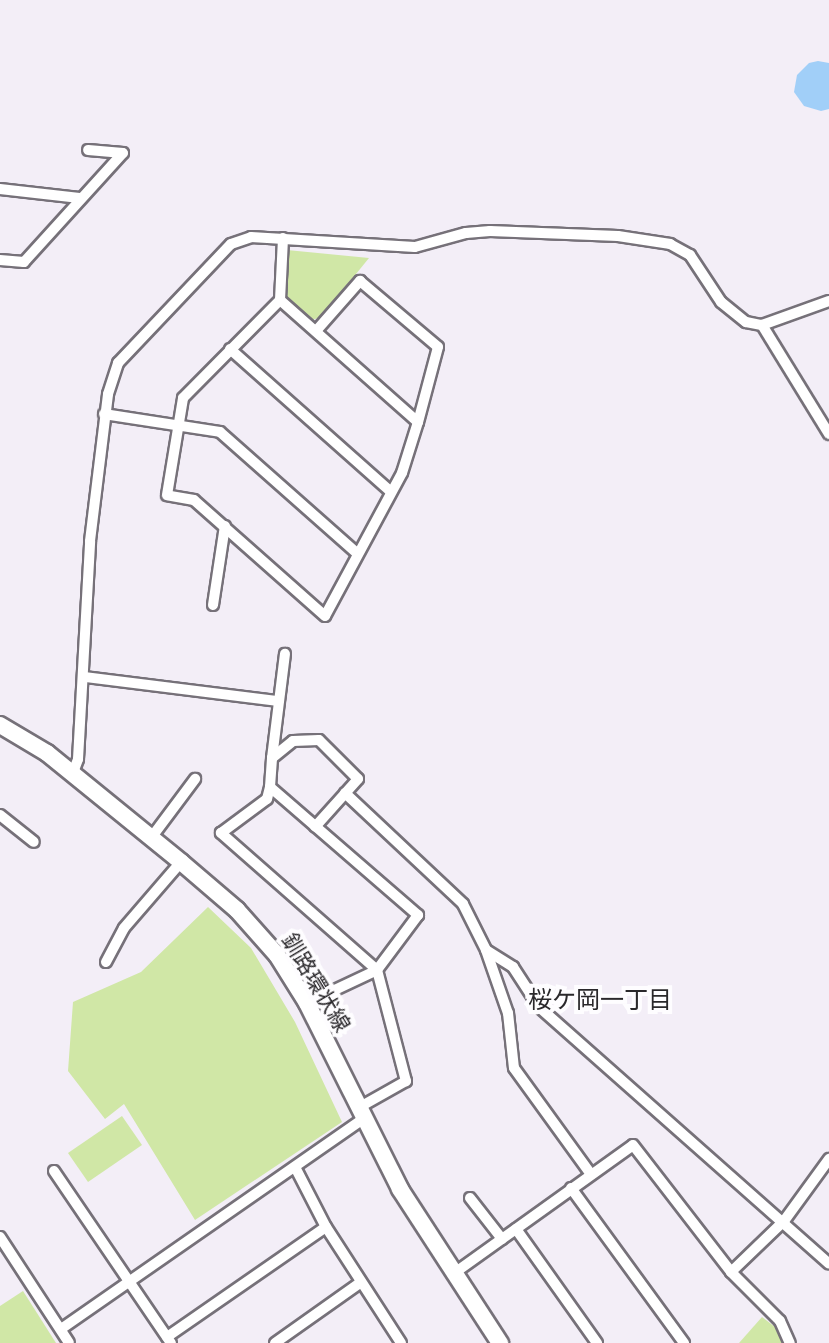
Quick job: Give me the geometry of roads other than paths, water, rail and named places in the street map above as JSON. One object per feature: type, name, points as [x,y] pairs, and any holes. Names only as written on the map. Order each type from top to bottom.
[{"type":"main road","name":"釧路環状線","points":[[7,729],[72,775],[181,862],[237,910],[277,955],[307,1003],[400,1189],[500,1343]]},
{"type":"street","points":[[0,260],[24,262],[123,153],[88,150]]},
{"type":"street","points":[[0,189],[79,198]]},
{"type":"street","points":[[72,775],[78,759],[85,677],[90,541],[104,414],[118,363],[231,244],[251,237],[387,248],[415,247],[466,233],[490,231],[650,239],[670,244],[690,255],[721,302],[735,316],[762,325],[829,301]]},
{"type":"street","points":[[283,238],[280,300],[183,398],[175,427],[167,495],[194,500],[325,616],[402,473],[438,347],[360,281],[316,331]]},
{"type":"street","points":[[280,300],[418,422]]},
{"type":"street","points":[[762,325],[829,434]]},
{"type":"street","points":[[230,349],[390,491]]},
{"type":"street","points":[[104,414],[220,432],[357,553]]},
{"type":"street","points":[[213,605],[225,526]]},
{"type":"street","points":[[61,1329],[295,1167],[406,1081],[377,970],[221,833],[267,799],[285,654]]},
{"type":"street","points":[[85,677],[278,701]]},
{"type":"street","points":[[272,758],[293,741],[319,740],[358,779],[315,827]]},
{"type":"street","points":[[151,838],[195,779]]},
{"type":"street","points":[[270,787],[418,915],[377,970],[307,1003]]},
{"type":"street","points":[[345,793],[463,904],[486,950],[508,1013],[514,1068],[590,1173]]},
{"type":"street","points":[[0,815],[34,842]]},
{"type":"street","points":[[106,962],[124,928],[181,862]]},
{"type":"street","points":[[486,950],[513,967],[539,1007],[829,1264]]},
{"type":"street","points":[[453,1274],[633,1145],[731,1272],[780,1321],[790,1343]]},
{"type":"street","points":[[731,1272],[784,1221],[829,1159]]},
{"type":"street","points":[[295,1167],[326,1227],[396,1341]]},
{"type":"street","points":[[54,1171],[169,1340],[326,1227]]},
{"type":"street","points":[[571,1188],[684,1343]]},
{"type":"street","points":[[470,1198],[502,1239]]},
{"type":"street","points":[[516,1229],[597,1343]]},
{"type":"street","points":[[0,1237],[69,1343]]},
{"type":"street","points":[[0,1263],[12,1256]]},
{"type":"street","points":[[275,1343],[361,1282]]},
{"type":"water","points":[[809,63],[829,63],[829,109],[821,111],[804,106],[794,92],[797,75]]},
{"type":"district","name":"桜ケ岡一丁目","points":[[600,1001]]}]
